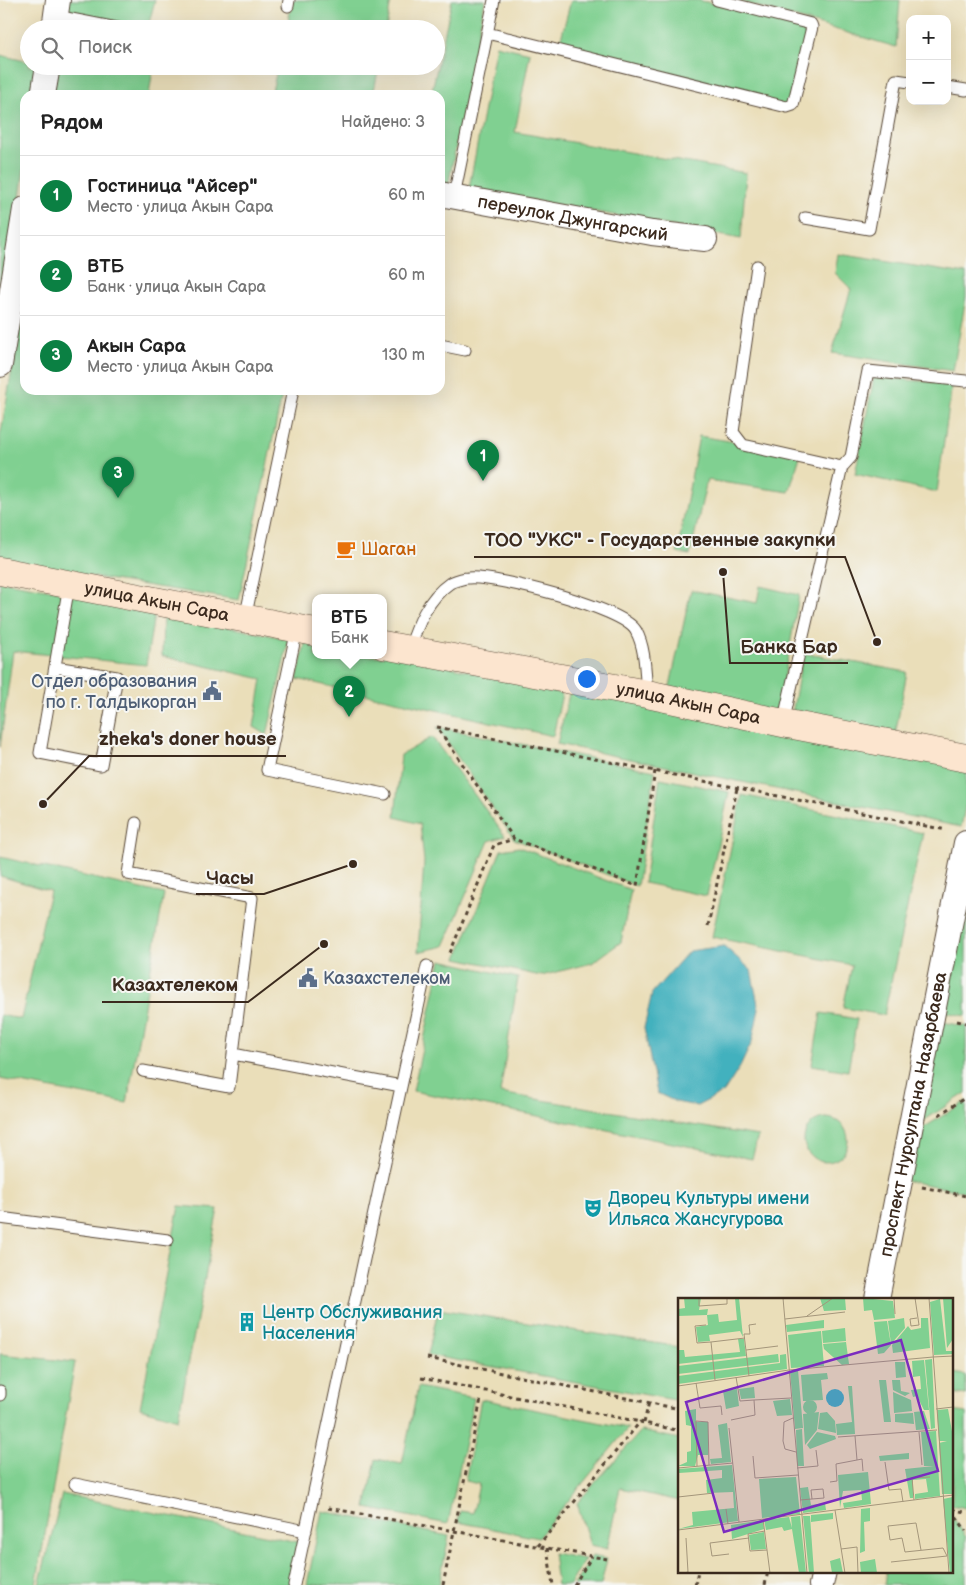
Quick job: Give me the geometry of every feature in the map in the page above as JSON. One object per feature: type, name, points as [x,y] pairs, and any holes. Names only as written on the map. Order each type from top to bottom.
[{"type":"main road","name":"улица Акын Сара","points":[[0,571],[306,631]]},
{"type":"main road","name":"улица Акын Сара","points":[[387,646],[646,694],[783,723],[966,758]]},
{"type":"street","points":[[44,90],[46,75]]},
{"type":"street","name":"переулок Джунгарский","points":[[447,195],[652,233],[705,239]]},
{"type":"street","points":[[0,365],[6,295],[20,232]]},
{"type":"street","name":"проспект Нурсултана Назарбаева","points":[[877,1298],[900,1183],[956,837]]},
{"type":"street","points":[[822,1585],[824,1572]]},
{"type":"lane","points":[[447,195],[494,0]]},
{"type":"lane","points":[[487,33],[787,107],[793,105],[812,27],[811,24],[717,0]]},
{"type":"lane","points":[[56,15],[80,20]]},
{"type":"lane","points":[[805,218],[869,228],[896,80],[906,81]]},
{"type":"lane","points":[[951,88],[966,90]]},
{"type":"lane","points":[[757,266],[734,432],[743,445],[842,467]]},
{"type":"lane","points":[[445,346],[465,350]]},
{"type":"lane","points":[[783,723],[842,467],[851,457],[868,371],[966,381]]},
{"type":"lane","points":[[245,619],[292,395]]},
{"type":"lane","points":[[409,650],[419,620],[432,600],[451,583],[469,578],[511,583],[566,596],[620,618],[636,629],[643,651],[646,694]]},
{"type":"lane","points":[[55,667],[117,677],[101,765],[40,753],[69,585]]},
{"type":"lane","points":[[306,631],[267,770],[385,794]]},
{"type":"lane","points":[[136,823],[128,874],[252,898],[229,1087],[143,1070]]},
{"type":"lane","points":[[294,1585],[427,966]]},
{"type":"lane","points":[[233,1054],[401,1086]]},
{"type":"lane","points":[[0,1218],[168,1240]]},
{"type":"lane","points":[[75,1484],[306,1531]]},
{"type":"path","points":[[655,771],[638,886],[514,839],[438,727],[655,771],[737,788],[956,837]]},
{"type":"path","points":[[708,926],[737,788]]},
{"type":"path","points":[[450,953],[494,845],[514,839]]},
{"type":"path","points":[[900,1183],[966,1196]]},
{"type":"path","points":[[427,1358],[678,1409]]},
{"type":"path","points":[[421,1378],[678,1431]]},
{"type":"path","points":[[443,1585],[481,1399]]},
{"type":"path","points":[[538,1546],[642,1423],[649,1402]]},
{"type":"path","points":[[319,1506],[607,1559]]},
{"type":"path","points":[[954,1513],[966,1531]]},
{"type":"path","points":[[547,1548],[554,1585]]},
{"type":"path","points":[[574,1585],[592,1556]]},
{"type":"path","points":[[695,1585],[698,1572]]},
{"type":"path","points":[[766,1585],[768,1572]]},
{"type":"green space","points":[[65,0],[155,0],[150,20],[62,20]]},
{"type":"green space","points":[[293,0],[391,0],[388,20],[288,20]]},
{"type":"green space","points":[[452,0],[485,0],[447,191],[445,190],[445,90],[432,90],[435,75],[445,75],[445,32]]},
{"type":"green space","points":[[571,0],[697,0],[811,24],[787,107],[559,46]]},
{"type":"green space","points":[[735,0],[900,0],[896,47]]},
{"type":"green space","points":[[496,45],[530,53],[515,132],[746,173],[741,239],[469,188]]},
{"type":"green space","points":[[0,55],[20,60],[20,75],[37,75],[35,90],[20,90],[20,198],[8,288],[0,287]]},
{"type":"green space","points":[[53,75],[152,75],[150,90],[51,90]]},
{"type":"green space","points":[[276,75],[377,75],[374,90],[272,90]]},
{"type":"green space","points":[[838,254],[966,274],[966,297],[953,371],[832,353],[851,289],[835,273]]},
{"type":"green space","points":[[20,325],[20,395],[282,395],[239,600],[0,562],[0,437]]},
{"type":"green space","points":[[874,377],[952,384],[937,492],[855,474]]},
{"type":"green space","points":[[699,436],[801,453],[789,492],[707,480],[690,555],[677,553]]},
{"type":"green space","points":[[0,581],[155,608],[146,665],[13,651],[0,747]]},
{"type":"green space","points":[[760,586],[799,595],[778,713],[668,695],[691,590],[757,603]]},
{"type":"green space","points":[[163,614],[289,639],[267,735],[254,727],[262,679],[162,656]]},
{"type":"green space","points":[[308,631],[312,632],[312,659],[387,659],[387,651],[562,694],[553,736],[297,679]]},
{"type":"green space","points":[[803,653],[907,672],[895,735],[791,719]]},
{"type":"green space","points":[[570,690],[966,765],[966,803],[961,827],[557,744]]},
{"type":"green space","points":[[437,727],[655,771],[637,886],[514,839]]},
{"type":"green space","points":[[432,737],[505,836],[489,841],[444,946],[418,952],[424,861],[420,824],[395,817],[401,755]]},
{"type":"green space","points":[[660,778],[729,792],[707,896],[644,883]]},
{"type":"green space","points":[[742,795],[923,833],[884,1015],[843,1008],[852,965],[712,937]]},
{"type":"green space","points":[[519,847],[631,890],[621,942],[592,963],[541,976],[457,958],[501,850]]},
{"type":"green space","points":[[0,857],[164,894],[127,1103],[0,1079],[0,1015],[21,1019],[50,891],[0,876]]},
{"type":"green space","points":[[966,886],[966,1016],[939,1011]]},
{"type":"green space","points":[[441,960],[518,978],[500,1093],[758,1136],[752,1159],[413,1091]]},
{"type":"green space","points":[[821,1013],[857,1019],[848,1071],[812,1065]]},
{"type":"green space","points":[[935,1021],[966,1026],[966,1093],[914,1127]]},
{"type":"green space","points":[[966,1101],[966,1192],[903,1180],[909,1137]]},
{"type":"green space","points":[[826,1118],[838,1122],[844,1128],[848,1140],[844,1152],[838,1158],[826,1162],[814,1158],[808,1152],[804,1140],[808,1128],[814,1122]]},
{"type":"green space","points":[[179,1206],[218,1209],[178,1419],[140,1408]]},
{"type":"green space","points":[[438,1309],[678,1347],[678,1401],[428,1355]]},
{"type":"green space","points":[[0,1354],[75,1362],[36,1585],[0,1585]]},
{"type":"green space","points":[[954,1373],[966,1375],[966,1395],[954,1393]]},
{"type":"green space","points":[[418,1387],[474,1398],[448,1524],[366,1508],[376,1459],[402,1464]]},
{"type":"green space","points":[[481,1399],[628,1428],[538,1538],[458,1522],[460,1511],[473,1513],[479,1484],[465,1481]]},
{"type":"green space","points":[[954,1411],[966,1413],[966,1508],[954,1505]]},
{"type":"green space","points":[[641,1431],[678,1439],[678,1501],[620,1488],[607,1549],[590,1545],[577,1503]]},
{"type":"green space","points":[[62,1494],[298,1542],[290,1585],[39,1585]]},
{"type":"green space","points":[[322,1511],[449,1536],[439,1585],[307,1585]]},
{"type":"green space","points":[[954,1519],[966,1537],[966,1585],[884,1585],[886,1572],[954,1572]]},
{"type":"green space","points":[[553,1553],[585,1559],[570,1585],[557,1585]]},
{"type":"green space","points":[[592,1556],[607,1559],[601,1585],[574,1585]]},
{"type":"water","points":[[724,946],[751,970],[759,1009],[752,1042],[740,1067],[724,1092],[697,1106],[676,1102],[657,1093],[644,1028],[652,993],[689,951]]},
{"type":"place","name":"Гостиница \"Айсер\"","points":[[483,481]]},
{"type":"place","name":"Акын Сара","points":[[118,498]]},
{"type":"place","name":"Шаган","points":[[346,549]]},
{"type":"place","name":"Банка Бар","points":[[723,572]]},
{"type":"place","name":"ТОО \"УКС\" - Государственные закупки","points":[[877,642]]},
{"type":"place","name":"Отдел образования по г. Талдыкорган","points":[[212,691]]},
{"type":"place","name":"ВТБ","points":[[349,717]]},
{"type":"place","name":"zheka's doner house","points":[[43,804]]},
{"type":"place","name":"Часы","points":[[353,864]]},
{"type":"place","name":"Казахтелеком","points":[[324,944]]},
{"type":"place","name":"Казахстелеком","points":[[308,978]]},
{"type":"place","name":"Дворец Культуры имени Ильяса Жансугурова","points":[[593,1208]]},
{"type":"place","name":"Центр Обслуживания Населения","points":[[247,1322]]}]
